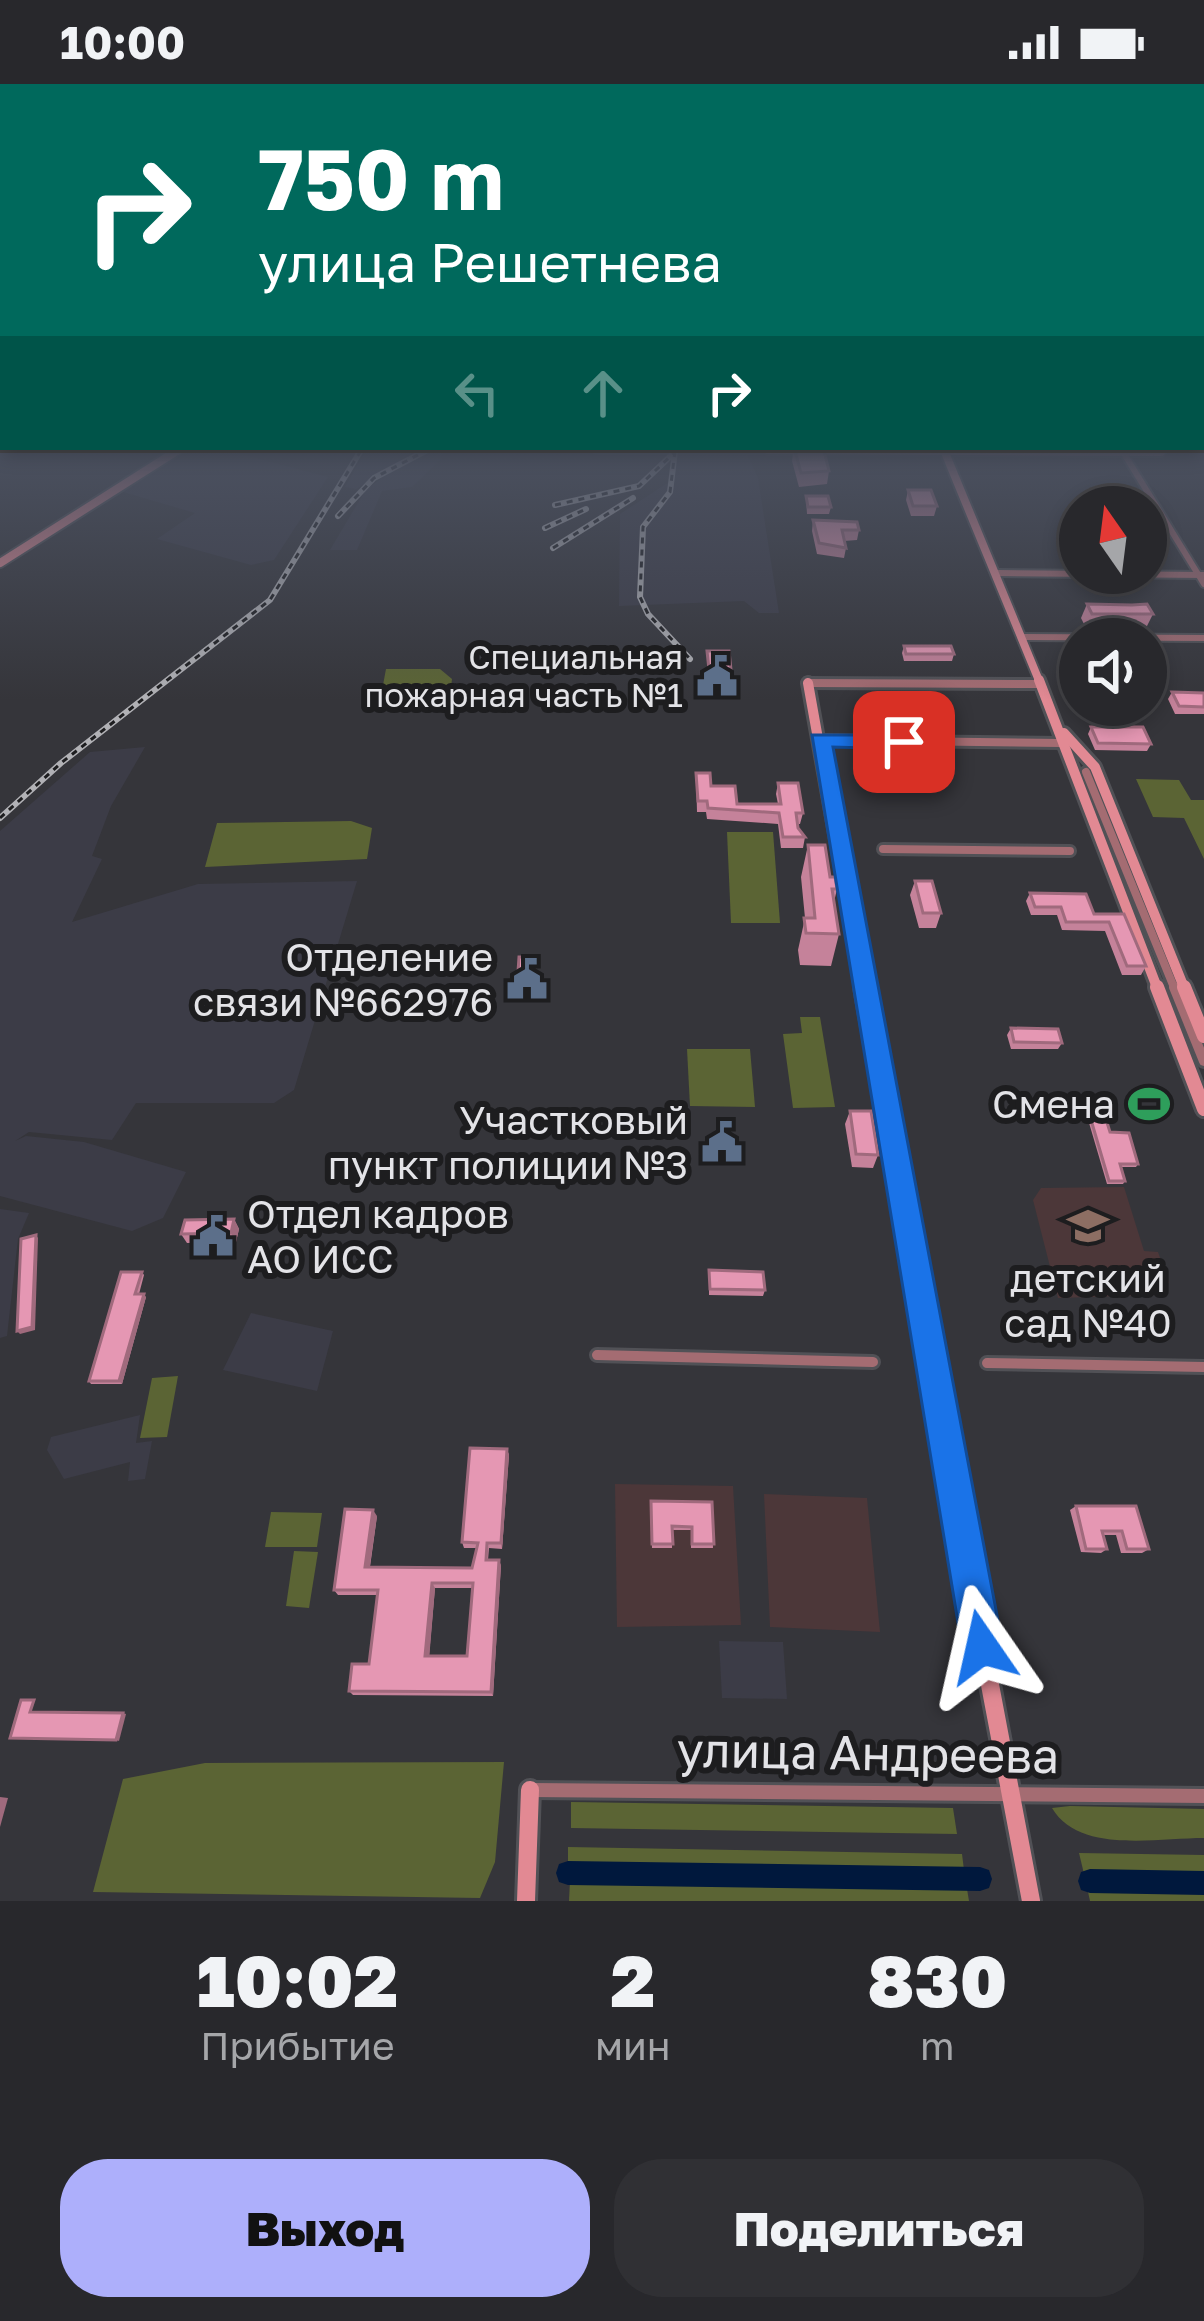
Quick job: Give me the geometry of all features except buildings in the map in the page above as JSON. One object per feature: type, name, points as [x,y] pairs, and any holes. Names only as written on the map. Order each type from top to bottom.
[{"type":"street","points":[[0,563],[51,531]]},
{"type":"street","points":[[979,531],[1061,743],[1084,769],[1204,1061]]},
{"type":"street","points":[[1172,531],[1202,578]]},
{"type":"street","points":[[998,573],[1202,578]]},
{"type":"street","points":[[1022,637],[1204,638]]},
{"type":"street","points":[[1031,1901],[958,1527],[808,683],[1039,685]]},
{"type":"street","points":[[1039,685],[1084,769],[1204,1036]]},
{"type":"street","points":[[820,740],[1061,743]]},
{"type":"street","points":[[1084,769],[1204,1109]]},
{"type":"street","points":[[884,849],[1070,850]]},
{"type":"street","points":[[597,1355],[873,1362]]},
{"type":"street","points":[[987,1363],[1204,1367]]},
{"type":"street","points":[[526,1901],[530,1790]]},
{"type":"street","name":"улица Андреева","points":[[530,1790],[1204,1796]]},
{"type":"shaded area","points":[[169,531],[293,531],[274,560],[251,565],[157,539]]},
{"type":"shaded area","points":[[341,531],[365,531],[357,550],[330,550]]},
{"type":"shaded area","points":[[620,531],[766,531],[779,613],[759,613],[744,601],[619,606]]},
{"type":"shaded area","points":[[145,747],[111,806],[92,856],[102,859],[72,922],[198,884],[357,881],[294,1090],[274,1103],[136,1103],[112,1140],[29,1132],[15,1141],[26,1136],[84,1142],[186,1172],[163,1218],[132,1231],[0,1196],[0,831],[90,752]]},
{"type":"shaded area","name":"детский сад №40","points":[[1124,1187],[1144,1251],[1158,1252],[1169,1283],[1154,1283],[1157,1295],[1058,1298],[1033,1200],[1041,1188]]},
{"type":"shaded area","points":[[0,1209],[29,1213],[18,1239],[7,1336],[0,1338]]},
{"type":"shaded area","points":[[251,1313],[333,1331],[317,1391],[223,1370]]},
{"type":"shaded area","points":[[140,1415],[136,1443],[152,1441],[145,1479],[128,1481],[130,1462],[64,1479],[47,1450],[51,1437]]},
{"type":"shaded area","points":[[615,1484],[733,1486],[741,1625],[617,1627]]},
{"type":"shaded area","points":[[764,1494],[867,1498],[880,1632],[770,1627]]},
{"type":"shaded area","points":[[719,1641],[783,1642],[787,1699],[722,1698]]},
{"type":"green space","points":[[386,669],[440,669],[452,679],[449,704],[381,696]]},
{"type":"green space","points":[[1136,779],[1179,780],[1191,800],[1204,800],[1204,859],[1184,818],[1153,817]]},
{"type":"green space","points":[[351,821],[372,828],[367,859],[205,867],[217,823]]},
{"type":"green space","points":[[727,832],[773,832],[780,923],[731,923]]},
{"type":"green space","points":[[800,1017],[820,1017],[835,1107],[793,1108],[783,1034],[802,1033]]},
{"type":"green space","points":[[687,1049],[750,1049],[755,1107],[690,1106]]},
{"type":"green space","points":[[178,1376],[167,1437],[140,1438],[152,1378]]},
{"type":"green space","points":[[271,1512],[322,1513],[317,1547],[265,1547]]},
{"type":"green space","points":[[294,1551],[318,1552],[309,1608],[286,1606]]},
{"type":"green space","points":[[504,1762],[495,1862],[480,1898],[93,1892],[123,1779],[205,1763]]},
{"type":"green space","points":[[571,1802],[953,1808],[957,1834],[571,1828]]},
{"type":"green space","points":[[1052,1808],[1204,1809],[1204,1838],[1099,1838],[1064,1822]]},
{"type":"green space","points":[[568,1847],[962,1854],[965,1878],[568,1864]]},
{"type":"green space","points":[[1079,1853],[1204,1855],[1204,1879],[1085,1878]]},
{"type":"green space","points":[[570,1881],[967,1889],[969,1901],[569,1901]]},
{"type":"green space","points":[[1087,1887],[1204,1889],[1204,1901],[1090,1901]]},
{"type":"waterway","points":[[568,1873],[980,1879]]},
{"type":"waterway","points":[[1090,1881],[1204,1883]]},
{"type":"railway","points":[[0,818],[61,763],[270,600],[312,531]]},
{"type":"railway","points":[[553,548],[581,531]]},
{"type":"railway","points":[[643,531],[640,597],[648,614],[690,659]]},
{"type":"place","name":"Специальная пожарная часть №1","points":[[717,676]]},
{"type":"place","name":"Отделение связи №662976","points":[[527,979]]},
{"type":"place","name":"Смена","points":[[1149,1104]]},
{"type":"place","name":"Участковый пункт полиции №3","points":[[722,1142]]},
{"type":"place","name":"детский сад №40","points":[[1088,1226]]},
{"type":"place","name":"Отдел кадров АО ИСС","points":[[213,1236]]},
{"type":"route","points":[[904,742],[820,740],[982,1647]]}]
